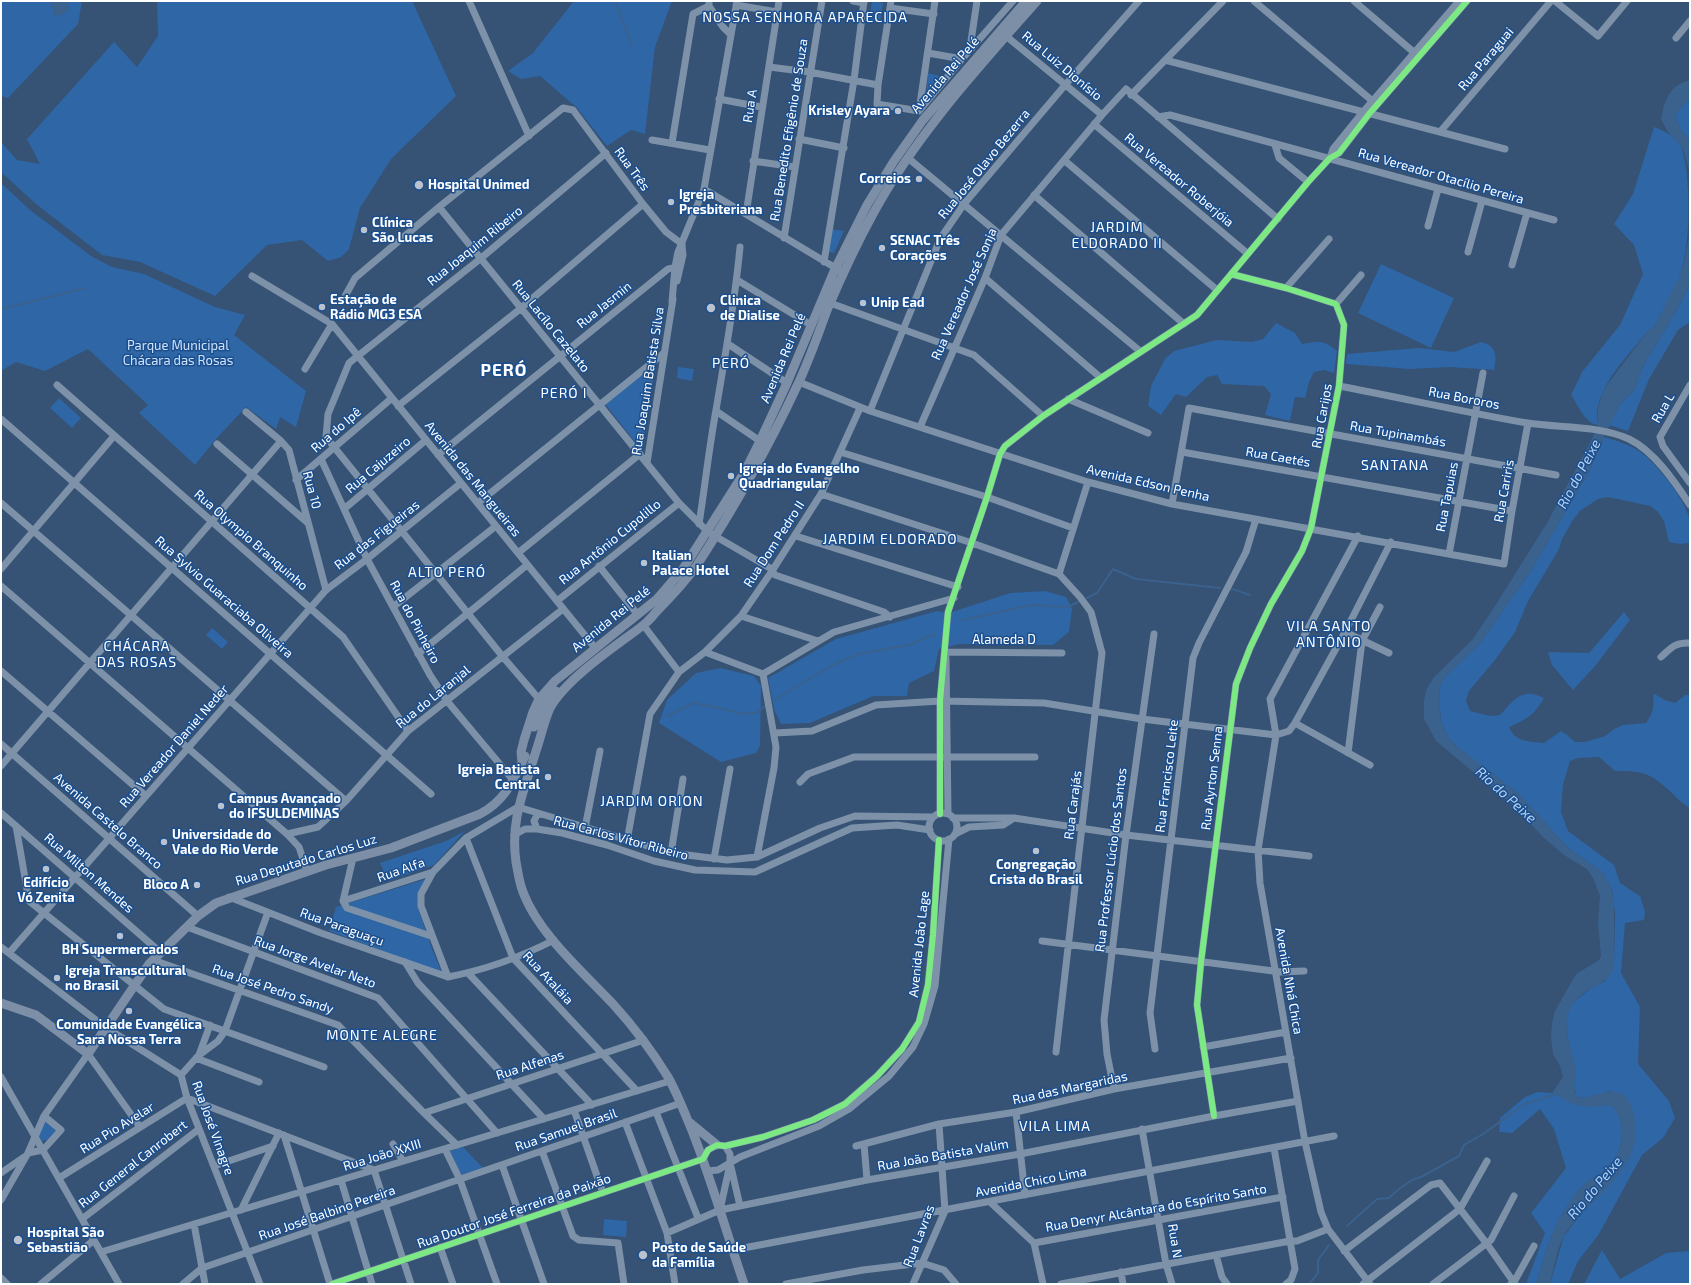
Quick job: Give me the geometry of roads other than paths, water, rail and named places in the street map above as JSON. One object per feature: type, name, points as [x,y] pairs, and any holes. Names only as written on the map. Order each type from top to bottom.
[{"type":"main road","name":"Avenida Rei Pelé","points":[[587,669],[624,638],[644,626],[679,589],[694,569],[760,441],[787,383],[835,269],[867,205],[921,115],[1026,1]]},
{"type":"main road","name":"Avenida Rei Pelé","points":[[538,700],[555,681],[657,599],[672,584],[711,534],[767,448],[799,382],[830,303],[875,210],[908,158],[933,123],[1037,1]]},
{"type":"main road","points":[[867,205],[875,210]]},
{"type":"main road","points":[[587,669],[556,698],[548,712],[518,807],[514,835],[517,865],[523,892],[540,923],[644,1040],[670,1081],[681,1103],[703,1159],[744,1284]]},
{"type":"main road","name":"Rua Deputado Carlos Luz","points":[[88,1054],[105,1027],[153,960],[198,916],[216,903],[229,897],[307,871],[390,848],[493,808],[504,797],[522,762],[537,718],[546,702],[555,691],[587,669]]},
{"type":"main road","name":"Rua Deputado Carlos Luz","points":[[536,753],[538,700]]},
{"type":"main road","name":"Rua Deputado Carlos Luz","points":[[522,762],[521,752],[524,740],[538,700]]},
{"type":"main road","points":[[1,1003],[36,1014],[88,1054]]},
{"type":"main road","points":[[688,1120],[721,1146]]},
{"type":"street","points":[[343,300],[355,278],[439,207],[529,136],[469,1]]},
{"type":"street","name":"Rua A","points":[[746,214],[761,107],[769,68],[779,1]]},
{"type":"street","name":"Rua Benedito Efigênio de Souza","points":[[784,238],[809,72],[822,1]]},
{"type":"street","points":[[824,262],[844,148],[864,2],[853,1]]},
{"type":"street","points":[[934,14],[891,5],[878,84],[877,104],[921,115],[928,53],[934,14],[935,1]]},
{"type":"street","points":[[972,48],[977,1]]},
{"type":"street","name":"Avenida Rei Pelé","points":[[921,115],[962,59],[1013,1]]},
{"type":"street","name":"Rua José Olavo Bezerra","points":[[870,411],[940,239],[964,204],[1139,1]]},
{"type":"street","points":[[1223,1],[1131,95],[1278,219]]},
{"type":"street","points":[[1254,1],[1375,103]]},
{"type":"street","points":[[1354,1],[1417,55]]},
{"type":"street","points":[[955,834],[957,825],[951,816],[944,757],[944,701],[942,665],[945,652],[948,612],[958,587],[1000,454],[1004,446],[1043,416],[1197,315],[1308,182],[1330,158],[1339,153],[1366,113],[1467,1]]},
{"type":"street","name":"Rua Paraguai","points":[[1440,132],[1551,1]]},
{"type":"street","points":[[1555,1],[1598,36],[1627,1]]},
{"type":"street","points":[[1417,55],[1457,2]]},
{"type":"street","points":[[672,143],[693,14],[709,3],[730,34]]},
{"type":"street","points":[[737,3],[777,12]]},
{"type":"street","name":"Rua Joaquim Batista Silva","points":[[647,463],[672,302],[675,267],[678,252],[704,189],[730,34],[737,3]]},
{"type":"street","points":[[1676,38],[1690,20]]},
{"type":"street","name":"Rua Luiz Dionísio","points":[[1006,36],[1102,115]]},
{"type":"street","points":[[928,53],[962,59]]},
{"type":"street","points":[[1165,60],[1505,149]]},
{"type":"street","points":[[769,68],[809,72],[878,84]]},
{"type":"street","name":"Rua Vereador José Sonja","points":[[920,427],[1001,235],[1094,124],[1126,89],[1131,95]]},
{"type":"street","points":[[719,99],[761,107]]},
{"type":"street","name":"Rua Três","points":[[529,136],[563,108],[573,110],[643,204],[666,232],[682,244]]},
{"type":"street","name":"Rua Vereador Otacílio Pereira","points":[[1158,117],[1170,115],[1275,145],[1330,158],[1554,220]]},
{"type":"street","name":"Rua Vereador Roberjóia","points":[[1094,124],[1248,254]]},
{"type":"street","points":[[799,139],[844,148]]},
{"type":"street","points":[[652,140],[710,150]]},
{"type":"street","points":[[1275,145],[1279,158],[1308,182]]},
{"type":"street","name":"Rua Joaquim Ribeiro","points":[[538,700],[326,437],[328,414],[350,363],[606,154]]},
{"type":"street","points":[[908,158],[1141,352]]},
{"type":"street","points":[[1064,160],[1217,290]]},
{"type":"street","points":[[754,161],[795,167]]},
{"type":"street","points":[[704,189],[844,274]]},
{"type":"street","points":[[1428,226],[1438,189]]},
{"type":"street","points":[[1034,195],[1184,324]]},
{"type":"street","points":[[1468,252],[1482,201]]},
{"type":"street","points":[[398,406],[520,309],[643,204]]},
{"type":"street","name":"Rua Lacílo Cazelato","points":[[439,207],[520,309],[679,503],[699,524],[711,534],[770,568],[775,575],[884,612],[890,617]]},
{"type":"street","points":[[1512,265],[1527,213]]},
{"type":"street","points":[[1286,288],[1329,239]]},
{"type":"street","name":"Rua Joaquim Batista Silva","points":[[672,302],[683,255],[682,244]]},
{"type":"street","points":[[699,524],[728,344],[740,247]]},
{"type":"street","name":"Rua Jasmin","points":[[438,455],[668,269],[675,267]]},
{"type":"street","points":[[1231,274],[1286,288],[1338,306],[1361,275]]},
{"type":"street","name":"Avenida das Mangueiras","points":[[252,276],[332,324],[596,649]]},
{"type":"street","points":[[984,278],[1102,378]]},
{"type":"street","points":[[737,280],[811,325]]},
{"type":"street","points":[[830,303],[974,355],[1043,416]]},
{"type":"street","name":"Rua Carijos","points":[[1311,528],[1340,386],[1344,324],[1338,306]]},
{"type":"street","points":[[305,369],[332,324]]},
{"type":"street","points":[[728,344],[787,383]]},
{"type":"street","points":[[478,503],[664,354]]},
{"type":"street","name":"Rua Tapuias","points":[[1449,554],[1483,373]]},
{"type":"street","name":"Avenida Edson Penha","points":[[799,382],[860,408],[1000,454],[1088,482],[1172,504],[1358,536],[1504,564]]},
{"type":"street","name":"Rua Olympio Branquinho","points":[[57,385],[344,637],[408,731]]},
{"type":"street","name":"Rua L","points":[[1690,385],[1660,438],[1663,446],[1690,483]]},
{"type":"street","name":"Rua Bororos","points":[[1340,386],[1528,423],[1584,428],[1611,433],[1629,439],[1648,451],[1690,505]]},
{"type":"street","name":"Rua do Ipê","points":[[296,480],[392,398]]},
{"type":"street","points":[[1068,400],[1148,433]]},
{"type":"street","name":"Rua Dom Pedro II","points":[[627,841],[650,714],[679,672],[705,652],[741,616],[772,572],[821,494],[860,408]]},
{"type":"street","name":"Rua Tupinambás","points":[[1182,452],[1189,408],[1556,475]]},
{"type":"street","points":[[716,411],[760,441]]},
{"type":"street","name":"Rua 10","points":[[246,412],[281,441],[288,450],[326,590]]},
{"type":"street","name":"Rua Sylvio Guaraciaba Oliveira","points":[[1,419],[431,794]]},
{"type":"street","name":"Rua Cariris","points":[[1504,564],[1528,423]]},
{"type":"street","points":[[1,569],[114,436]]},
{"type":"street","name":"Rua Cajuzeiro","points":[[344,509],[426,440]]},
{"type":"street","points":[[1,766],[281,441]]},
{"type":"street","points":[[217,444],[308,523]]},
{"type":"street","points":[[840,452],[987,498],[1073,528]]},
{"type":"street","points":[[1172,504],[1182,452]]},
{"type":"street","name":"Rua Caetés","points":[[1182,452],[1512,511]]},
{"type":"street","points":[[518,554],[640,454]]},
{"type":"street","name":"Rua do Pinheiro","points":[[321,459],[367,559],[430,675],[447,701],[513,780]]},
{"type":"street","points":[[821,494],[972,543],[1060,574],[1088,482]]},
{"type":"street","name":"Rua das Figueiras","points":[[310,608],[326,590],[461,483]]},
{"type":"street","points":[[1,503],[346,801]]},
{"type":"street","name":"Rua Antônio Cupolillo","points":[[557,601],[679,503]]},
{"type":"street","name":"Rua Francisco Leite","points":[[1155,1049],[1150,1014],[1193,658],[1199,643],[1246,552],[1256,519]]},
{"type":"street","points":[[393,607],[496,526]]},
{"type":"street","name":"Rua Ayrton Senna","points":[[1214,1116],[1197,1005],[1200,962],[1236,684],[1270,604],[1302,551],[1311,528]]},
{"type":"street","points":[[796,536],[958,587]]},
{"type":"street","name":"Avenida Nhá Chica","points":[[1328,1229],[1320,1212],[1305,1142],[1260,883],[1258,850],[1276,735],[1270,699],[1358,536]]},
{"type":"street","points":[[775,733],[812,731],[876,705],[944,701],[1044,703],[1142,719],[1229,730],[1276,735],[1289,731],[1295,723],[1345,632],[1391,542]]},
{"type":"street","points":[[418,654],[527,565]]},
{"type":"street","points":[[599,566],[638,615]]},
{"type":"street","name":"Rua Carajás","points":[[1056,1052],[1102,653],[1091,612],[1080,596],[1060,574]]},
{"type":"street","points":[[1,586],[287,834],[299,847],[307,871]]},
{"type":"street","points":[[763,674],[834,632],[954,598]]},
{"type":"street","points":[[1348,753],[1362,641],[1380,607]]},
{"type":"street","name":"Rua Vereador Daniel Neder","points":[[9,953],[310,608]]},
{"type":"street","name":"Rua do Laranjal","points":[[287,834],[318,827],[346,801],[408,731],[563,609]]},
{"type":"street","points":[[741,616],[818,641]]},
{"type":"street","points":[[644,626],[679,672]]},
{"type":"street","points":[[1345,632],[1389,653]]},
{"type":"street","name":"Rua Professor Lúcio dos Santos","points":[[1114,1090],[1106,1054],[1104,1020],[1126,835],[1154,634]]},
{"type":"street","points":[[1661,657],[1676,644],[1690,643]]},
{"type":"street","points":[[705,652],[763,674]]},
{"type":"street","name":"Alameda D","points":[[945,652],[1062,653]]},
{"type":"street","points":[[1,670],[146,796]]},
{"type":"street","points":[[757,857],[774,768],[776,747],[775,733],[763,674]]},
{"type":"street","points":[[1295,723],[1370,765]]},
{"type":"street","name":"Avenida Castelo Branco","points":[[1,744],[198,916]]},
{"type":"street","points":[[585,828],[600,751]]},
{"type":"street","points":[[800,782],[808,774],[854,756],[1035,757]]},
{"type":"street","points":[[944,757],[936,815],[931,821],[930,830],[932,834],[939,840],[949,839],[955,834],[969,827],[1003,825],[1014,818]]},
{"type":"street","points":[[714,859],[730,769]]},
{"type":"street","points":[[671,853],[683,779]]},
{"type":"street","name":"Rua Carlos Vítor Ribeiro","points":[[518,807],[671,853],[727,860],[757,857],[820,828],[855,816],[936,815]]},
{"type":"street","name":"Rua Alfa","points":[[343,901],[433,872],[466,838],[518,807]]},
{"type":"street","name":"Rua Milton Mendes","points":[[1,813],[160,952]]},
{"type":"street","points":[[537,829],[534,821],[537,815],[541,814]]},
{"type":"street","points":[[936,815],[1014,818],[1126,835],[1309,856]]},
{"type":"street","name":"Rua Carlos Vítor Ribeiro","points":[[514,835],[525,830],[537,829],[562,833],[607,845],[654,861],[695,870],[755,872],[852,828],[897,825],[930,830]]},
{"type":"street","points":[[16,826],[29,901],[134,986],[164,1009],[324,1067]]},
{"type":"street","points":[[19,845],[28,836]]},
{"type":"street","name":"Rua Ataláia","points":[[466,838],[513,958],[637,1091]]},
{"type":"street","name":"Avenida João Lage","points":[[707,1171],[718,1170],[740,1157],[819,1126],[849,1110],[889,1076],[913,1047],[924,1024],[935,986],[949,839]]},
{"type":"street","name":"Avenida João Lage","points":[[721,1146],[763,1137],[813,1120],[845,1104],[877,1076],[902,1049],[919,1022],[928,985],[933,935],[939,840]]},
{"type":"street","points":[[353,858],[343,901],[347,908],[431,936]]},
{"type":"street","points":[[433,872],[421,894],[421,906],[431,936],[448,977],[468,973],[513,958],[554,940]]},
{"type":"street","name":"Rua Paraguaçu","points":[[229,897],[321,933],[448,977]]},
{"type":"street","points":[[181,1075],[197,1057],[218,1041],[225,1031],[268,912]]},
{"type":"street","name":"Rua Jorge Avelar Neto","points":[[187,927],[378,998],[497,1133]]},
{"type":"street","points":[[1042,941],[1275,972],[1304,971]]},
{"type":"street","name":"Rua José Vinagre","points":[[1,947],[105,1027],[181,1075],[187,1098],[260,1284]]},
{"type":"street","name":"Rua José Pedro Sandy","points":[[153,960],[338,1025],[457,1145]]},
{"type":"street","points":[[405,962],[418,983],[544,1119]]},
{"type":"street","points":[[468,973],[592,1105]]},
{"type":"street","points":[[197,1057],[210,1025]]},
{"type":"street","points":[[1203,1047],[1286,1032]]},
{"type":"street","name":"Rua Alfenas","points":[[424,1113],[644,1040]]},
{"type":"street","points":[[88,1054],[140,1126]]},
{"type":"street","name":"Rua Deputado Carlos Luz","points":[[1,1200],[27,1154],[44,1116],[88,1054]]},
{"type":"street","points":[[197,1057],[259,1082]]},
{"type":"street","name":"Rua das Margaridas","points":[[856,1146],[939,1124],[1016,1112],[1114,1090],[1291,1058]]},
{"type":"street","points":[[1,1078],[4,1090],[36,1136],[119,1284]]},
{"type":"street","name":"Rua João XXIII","points":[[101,1252],[670,1081]]},
{"type":"street","points":[[187,1098],[374,1170],[411,1284]]},
{"type":"street","name":"Rua Pio Avelar","points":[[59,1178],[187,1098]]},
{"type":"street","name":"Rua João Batista Valim","points":[[667,1233],[698,1218],[720,1210],[867,1180],[1020,1154],[1298,1101]]},
{"type":"street","name":"Rua Samuel Brasil","points":[[460,1180],[681,1103]]},
{"type":"street","points":[[574,1110],[603,1193]]},
{"type":"street","points":[[656,1112],[698,1218]]},
{"type":"street","points":[[1016,1112],[1025,1195]]},
{"type":"street","points":[[12,1180],[2,1172],[27,1154],[43,1150],[61,1130],[44,1116]]},
{"type":"street","points":[[625,1122],[667,1233],[675,1284]]},
{"type":"street","name":"Rua Lavras","points":[[913,1284],[945,1211],[939,1124]]},
{"type":"street","name":"Rua General Canrobert","points":[[82,1219],[200,1129]]},
{"type":"street","name":"Rua N","points":[[1142,1130],[1166,1264],[1172,1284]]},
{"type":"street","points":[[241,1210],[273,1146],[282,1134]]},
{"type":"street","points":[[282,1134],[331,1284]]},
{"type":"street","name":"Avenida Chico Lima","points":[[733,1250],[1334,1136]]},
{"type":"street","points":[[393,1144],[403,1162]]},
{"type":"street","points":[[864,1144],[867,1180]]},
{"type":"street","points":[[214,1166],[273,1146]]},
{"type":"street","points":[[703,1159],[708,1150],[721,1146],[730,1154],[730,1164],[720,1210]]},
{"type":"street","points":[[1274,1148],[1295,1269],[1291,1280],[1286,1284]]},
{"type":"street","points":[[445,1149],[460,1180],[497,1284]]},
{"type":"street","points":[[542,1151],[561,1207],[573,1236],[579,1240],[618,1243],[624,1284]]},
{"type":"street","name":"Rua Doutor José Ferreira da Paixão","points":[[331,1284],[703,1159]]},
{"type":"street","points":[[1061,1284],[1073,1283],[1121,1272],[1290,1241],[1297,1241],[1328,1229],[1367,1283],[1460,1209],[1487,1161]]},
{"type":"street","points":[[730,1164],[740,1206]]},
{"type":"street","points":[[502,1165],[544,1284]]},
{"type":"street","points":[[341,1180],[372,1284]]},
{"type":"street","name":"Rua José Balbino Pereira","points":[[202,1268],[460,1180]]},
{"type":"street","points":[[1344,1251],[1431,1185],[1440,1183],[1487,1244],[1513,1283],[1534,1246]]},
{"type":"street","points":[[1434,1284],[1491,1240],[1514,1196]]},
{"type":"street","name":"Rua Denyr Alcântara do Espírito Santo","points":[[1034,1242],[1283,1197]]},
{"type":"street","points":[[990,1202],[1034,1242],[1043,1284]]},
{"type":"street","points":[[194,1224],[204,1284]]},
{"type":"street","points":[[41,1284],[94,1240]]},
{"type":"street","points":[[440,1248],[453,1284]]},
{"type":"street","points":[[1216,1255],[1222,1277],[1226,1284]]},
{"type":"street","points":[[786,1284],[862,1270],[922,1263],[944,1270],[956,1284]]},
{"type":"street","points":[[183,1284],[202,1268]]},
{"type":"street","points":[[1121,1272],[1123,1284]]},
{"type":"street","points":[[1,1278],[7,1284]]},
{"type":"water","points":[[51,1],[66,1],[69,9],[61,15],[55,16]]},
{"type":"water","points":[[1690,80],[1690,98],[1675,114],[1680,129],[1690,140],[1690,172],[1682,147],[1668,132],[1661,119],[1664,105],[1669,94],[1677,86]]},
{"type":"water","name":"Rio do Peixe","points":[[1690,232],[1690,284],[1676,311],[1642,368],[1635,389],[1620,404],[1591,468],[1530,572],[1481,642],[1445,677],[1440,687],[1439,697],[1441,722],[1449,739],[1518,793],[1568,848],[1603,873],[1610,885],[1614,901],[1614,967],[1606,979],[1581,995],[1573,1003],[1567,1021],[1567,1030],[1575,1064],[1574,1089],[1577,1097],[1589,1097],[1605,1092],[1616,1092],[1622,1094],[1628,1100],[1632,1109],[1636,1134],[1632,1150],[1624,1166],[1614,1180],[1576,1220],[1565,1234],[1558,1252],[1550,1284],[1536,1284],[1551,1237],[1564,1210],[1587,1182],[1603,1172],[1613,1162],[1622,1139],[1621,1122],[1614,1107],[1606,1105],[1578,1105],[1552,1093],[1563,1077],[1561,1068],[1553,1054],[1551,1038],[1552,1023],[1555,1011],[1576,974],[1599,960],[1601,956],[1598,922],[1600,896],[1593,878],[1587,869],[1564,855],[1543,837],[1516,808],[1436,741],[1424,719],[1424,701],[1426,690],[1434,677],[1473,639],[1547,523],[1593,437],[1598,425],[1598,409],[1602,394],[1607,385],[1647,332],[1654,327],[1679,278],[1684,263]]},
{"type":"waterway","points":[[615,1],[632,45]]},
{"type":"waterway","points":[[1,309],[85,288]]},
{"type":"waterway","points":[[1087,598],[1097,593],[1113,569],[1136,579],[1220,588]]},
{"type":"waterway","points":[[1232,589],[1250,595]]},
{"type":"waterway","points":[[963,620],[1031,605],[1068,607],[1078,602]]},
{"type":"waterway","points":[[774,700],[831,666],[858,654],[909,645],[934,634]]},
{"type":"waterway","points":[[667,716],[693,703],[742,714],[756,713],[765,706]]},
{"type":"waterway","points":[[1347,1226],[1377,1199],[1389,1198],[1412,1180],[1421,1177],[1459,1156],[1464,1145],[1483,1134],[1525,1104],[1556,1094]]},
{"type":"waterway","points":[[1309,1284],[1318,1273],[1318,1260],[1329,1245]]},
{"type":"place","name":"Krisley Ayara","points":[[898,111]]},
{"type":"place","name":"Correios","points":[[919,179]]},
{"type":"place","name":"Hospital Unimed","points":[[419,185]]},
{"type":"place","name":"Igreja Presbiteriana","points":[[671,202]]},
{"type":"place","name":"Clínica São Lucas","points":[[364,230]]},
{"type":"place","name":"SENAC Três Corações","points":[[882,248]]},
{"type":"place","name":"Unip Ead","points":[[863,303]]},
{"type":"place","name":"Estação de Rádio MG3 ESA","points":[[322,307]]},
{"type":"place","name":"Clinica de Dialise","points":[[711,308]]},
{"type":"place","name":"Igreja do Evangelho Quadriangular","points":[[731,476]]},
{"type":"place","name":"Italian Palace Hotel","points":[[644,563]]},
{"type":"place","name":"Igreja Batista Central","points":[[548,777]]},
{"type":"place","name":"Campus Avançado do IFSULDEMINAS","points":[[221,806]]},
{"type":"place","name":"Universidade do Vale do Rio Verde","points":[[164,842]]},
{"type":"place","name":"Congregação Crista do Brasil","points":[[1036,851]]},
{"type":"place","name":"Edifício Vó Zenita","points":[[46,869]]},
{"type":"place","name":"Bloco A","points":[[197,885]]},
{"type":"place","name":"BH Supermercados","points":[[120,936]]},
{"type":"place","name":"Igreja Transcultural no Brasil","points":[[57,978]]},
{"type":"place","name":"Comunidade Evangélica Sara Nossa Terra","points":[[129,1011]]},
{"type":"place","name":"Hospital São Sebastião","points":[[18,1240]]},
{"type":"place","name":"Posto de Saúde da Família","points":[[643,1255]]},
{"type":"district","name":"NOSSA SENHORA APARECIDA","points":[[805,17]]},
{"type":"district","name":"JARDIM ELDORADO II","points":[[1117,236]]},
{"type":"district","name":"PERÓ","points":[[731,363]]},
{"type":"district","name":"PERÓ","points":[[504,370]]},
{"type":"district","name":"PERÓ I","points":[[564,393]]},
{"type":"district","name":"SANTANA","points":[[1395,465]]},
{"type":"district","name":"JARDIM ELDORADO","points":[[890,539]]},
{"type":"district","name":"ALTO PERÓ","points":[[447,572]]},
{"type":"district","name":"VILA SANTO ANTÔNIO","points":[[1329,634]]},
{"type":"district","name":"CHÁCARA DAS ROSAS","points":[[137,654]]},
{"type":"district","name":"JARDIM ORION","points":[[652,801]]},
{"type":"district","name":"MONTE ALEGRE","points":[[382,1035]]},
{"type":"district","name":"VILA LIMA","points":[[1055,1126]]},
{"type":"park label","name":"Parque Municipal Chácara das Rosas","points":[[178,354]]}]
